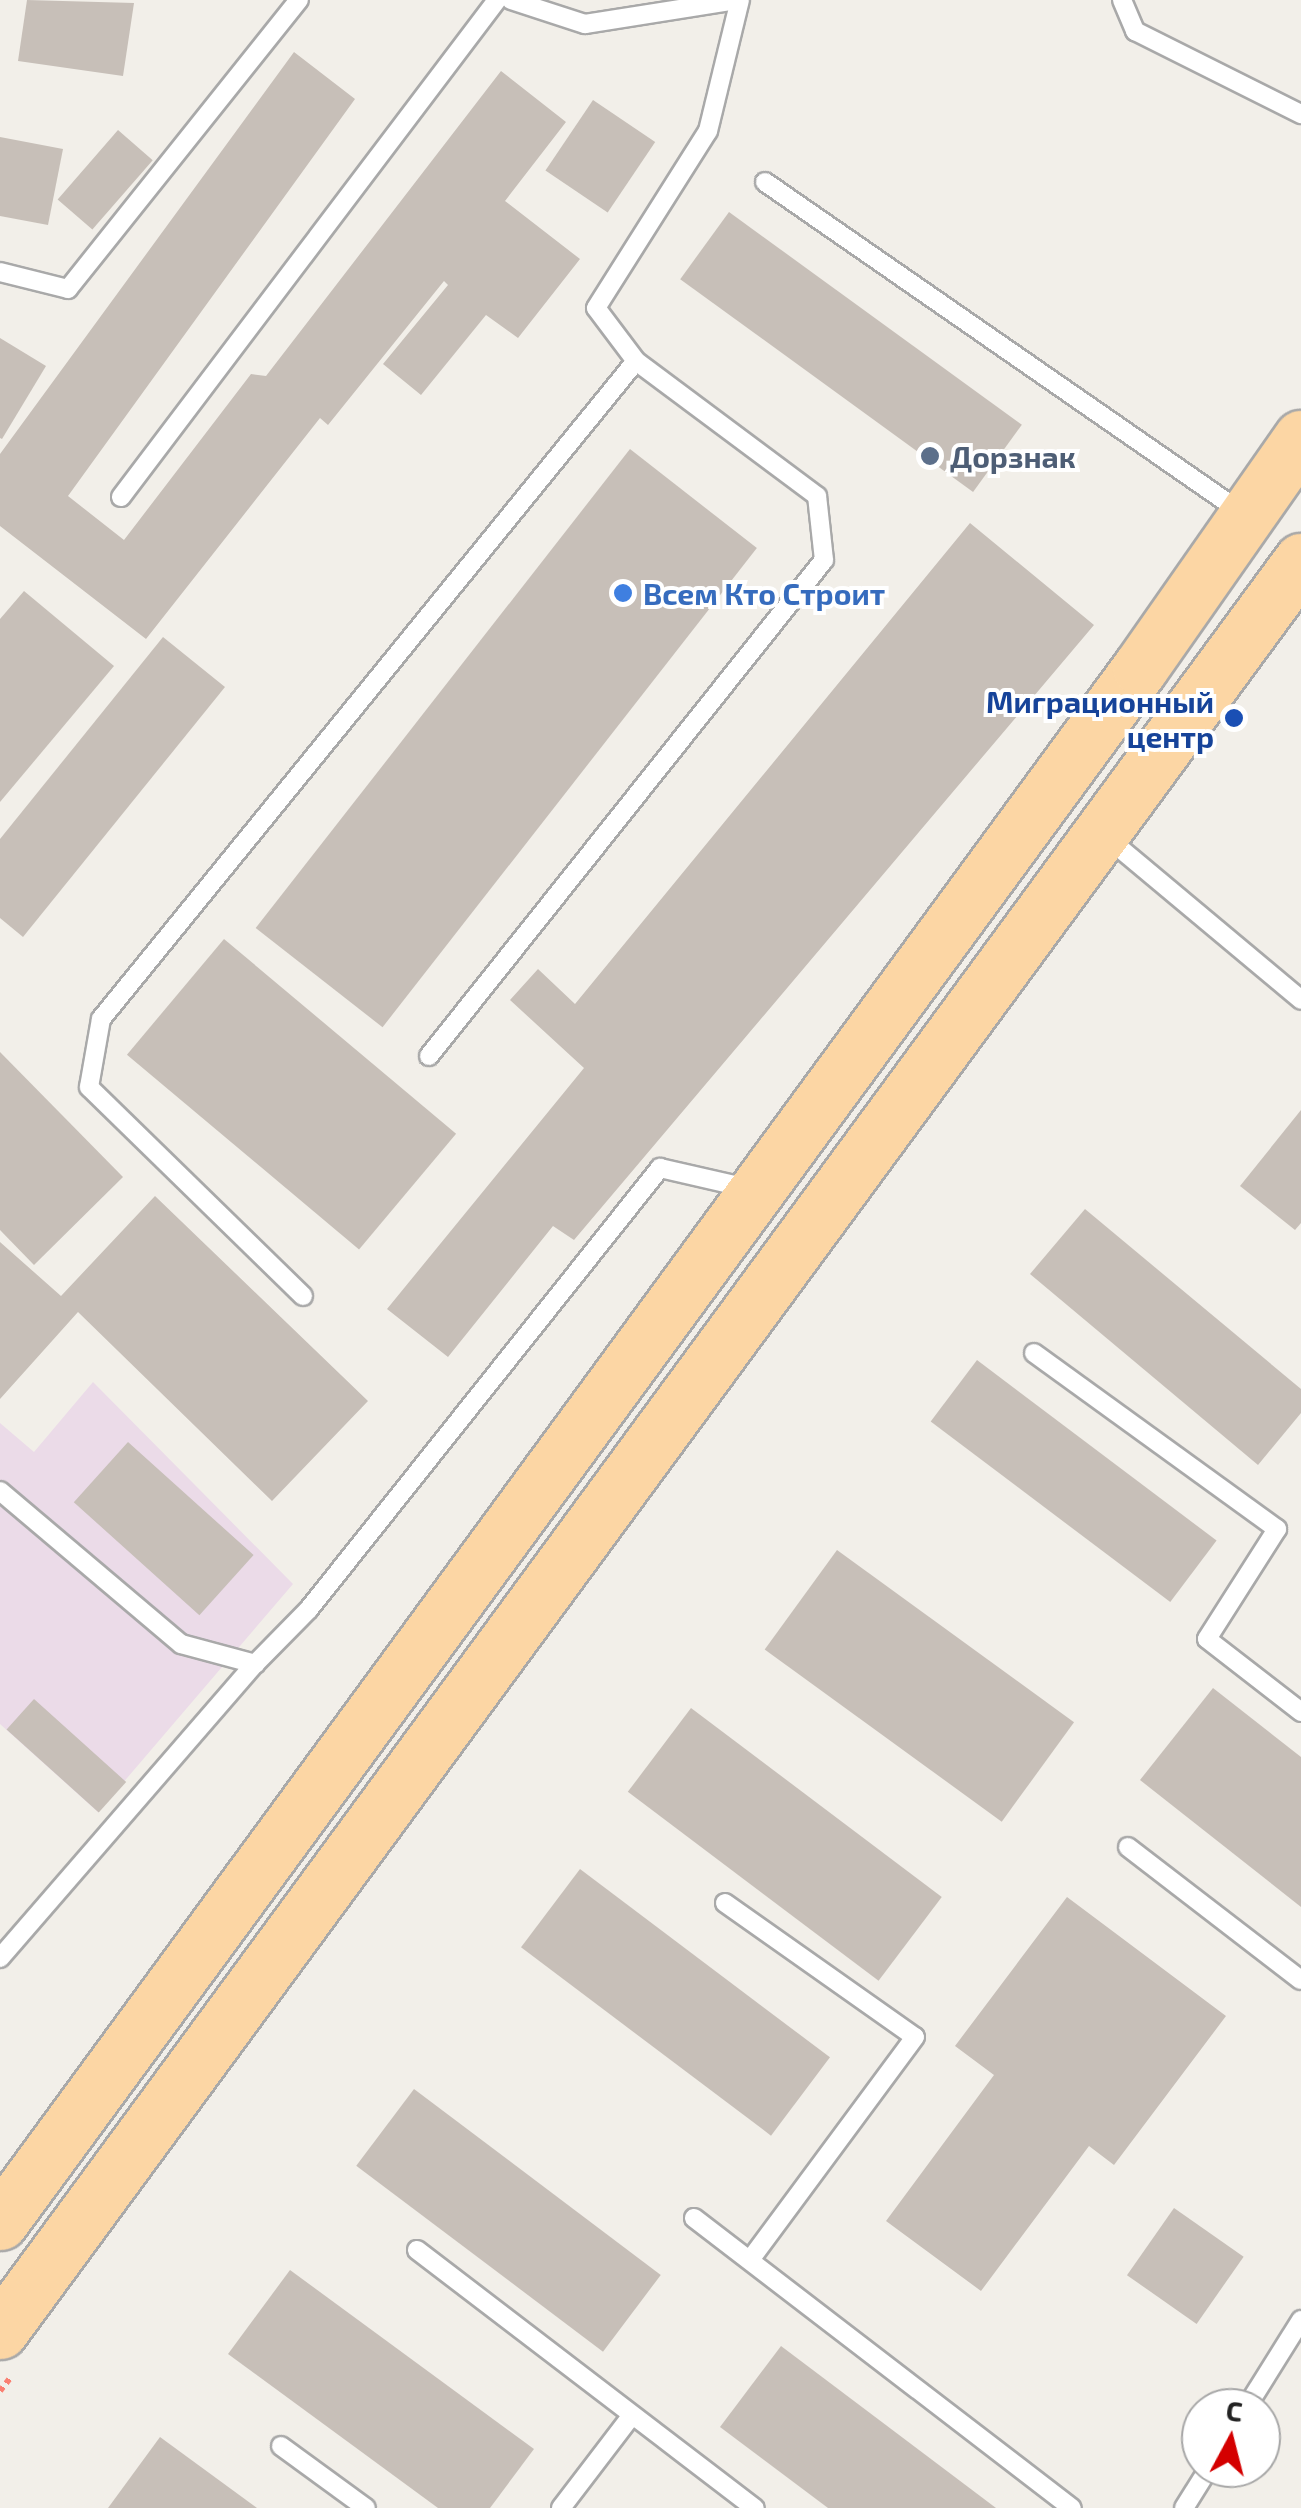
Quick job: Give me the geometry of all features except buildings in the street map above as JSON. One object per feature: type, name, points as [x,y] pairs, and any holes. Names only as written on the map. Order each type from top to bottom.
[{"type":"main road","points":[[0,2222],[757,1190],[1301,438]]},
{"type":"main road","points":[[0,2331],[1301,561]]},
{"type":"lane","points":[[0,272],[68,289],[299,0]]},
{"type":"lane","points":[[122,497],[497,0]]},
{"type":"lane","points":[[429,1056],[824,560],[818,496],[636,361],[596,308],[708,131],[738,0],[585,24],[511,0]]},
{"type":"lane","points":[[1122,0],[1135,31],[1301,114]]},
{"type":"lane","points":[[765,182],[1248,516]]},
{"type":"lane","points":[[302,1296],[89,1087],[102,1019],[636,361]]},
{"type":"lane","points":[[1100,831],[1301,1000]]},
{"type":"lane","points":[[0,1958],[256,1664],[309,1609],[660,1168],[757,1190]]},
{"type":"lane","points":[[1034,1353],[1276,1529],[1207,1640],[1301,1712]]},
{"type":"lane","points":[[0,1490],[181,1644],[256,1664]]},
{"type":"lane","points":[[1128,1847],[1301,1980]]},
{"type":"lane","points":[[725,1903],[916,2038],[750,2260]]},
{"type":"lane","points":[[694,2218],[1072,2508]]},
{"type":"lane","points":[[417,2250],[754,2508]]},
{"type":"lane","points":[[1258,2388],[1301,2320]]},
{"type":"lane","points":[[560,2508],[632,2416]]},
{"type":"lane","points":[[282,2446],[366,2508]]},
{"type":"shaded area","points":[[93,1382],[293,1584],[98,1812],[0,1724],[0,1423],[34,1452]]},
{"type":"place","name":"Дорзнак","points":[[930,456]]},
{"type":"place","name":"Всем Кто Строит","points":[[623,593]]},
{"type":"place","name":"Миграционный центр","points":[[1234,718]]}]
